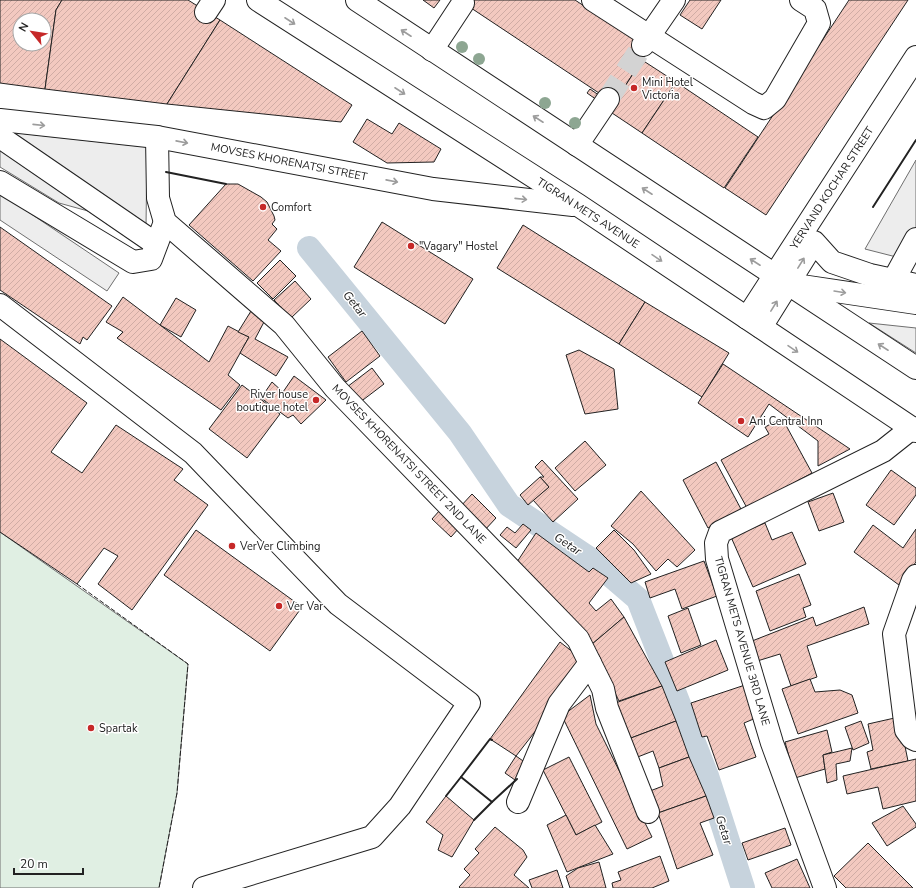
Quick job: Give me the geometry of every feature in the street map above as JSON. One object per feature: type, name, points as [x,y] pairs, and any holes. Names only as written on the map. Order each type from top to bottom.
[{"type":"main road","name":"TIGRAN METS AVENUE","points":[[258,0],[578,205],[914,429]]},
{"type":"main road","points":[[356,0],[916,368]]},
{"type":"main road","points":[[593,0],[646,41],[764,108],[775,99],[818,23],[815,9],[801,0]]},
{"type":"main road","points":[[646,41],[674,0]]},
{"type":"main road","points":[[432,50],[463,3]]},
{"type":"main road","name":"YERVAND KOCHAR STREET","points":[[754,323],[916,57]]},
{"type":"main road","name":"YERVAND KOCHAR STREET","points":[[782,279],[814,242],[916,81]]},
{"type":"main road","points":[[577,145],[608,99]]},
{"type":"main road","name":"MOVSES KHORENATSI STREET","points":[[0,120],[158,137],[433,189],[578,205]]},
{"type":"main road","points":[[0,137],[156,244]]},
{"type":"main road","points":[[0,182],[134,262],[151,259],[165,222],[158,198],[158,137]]},
{"type":"main road","name":"MOVSES KHORENATSI STREET 2ND LANE","points":[[165,222],[284,326],[334,388],[578,639],[602,688],[607,708],[648,812]]},
{"type":"main road","points":[[893,281],[916,239]]},
{"type":"main road","points":[[814,242],[832,262],[870,275],[916,285]]},
{"type":"main road","points":[[782,279],[916,303]]},
{"type":"main road","points":[[0,305],[193,453],[338,604],[469,703],[400,806],[372,837],[204,888]]},
{"type":"main road","name":"TIGRAN METS AVENUE 3RD LANE","points":[[825,888],[772,743],[717,559],[716,543],[720,532],[883,451],[914,429]]},
{"type":"main road","points":[[916,576],[913,580],[894,634],[906,730],[912,738],[916,740]]},
{"type":"main road","points":[[518,802],[559,704],[590,662]]},
{"type":"green space","name":"Spartak","points":[[0,532],[188,664],[177,793],[159,888],[0,888]]},
{"type":"shaded area","points":[[0,131],[147,147],[146,227],[59,203],[0,167]]},
{"type":"shaded area","points":[[916,160],[916,262],[865,249]]},
{"type":"shaded area","points":[[0,193],[119,273],[107,291],[0,220]]},
{"type":"shaded area","points":[[869,323],[916,328],[916,353]]},
{"type":"building","points":[[0,0],[62,0],[56,10],[52,39],[52,12],[12,12],[12,52],[50,52],[45,89],[0,83]]},
{"type":"building","points":[[62,0],[188,0],[220,20],[167,104],[45,89],[50,52],[52,52],[52,39],[56,10]]},
{"type":"building","points":[[423,0],[440,0],[434,8]]},
{"type":"building","points":[[459,0],[575,0],[649,49],[614,103]]},
{"type":"building","points":[[690,0],[721,0],[702,29],[680,15]]},
{"type":"building","points":[[849,0],[908,0],[766,215],[725,188]]},
{"type":"building","points":[[220,20],[352,105],[341,122],[167,104]]},
{"type":"building","points":[[642,60],[676,82],[642,133],[609,111]]},
{"type":"building","points":[[676,82],[758,137],[724,188],[642,133]]},
{"type":"building","points":[[590,89],[600,96],[597,100],[587,93]]},
{"type":"building","points":[[367,119],[392,134],[399,123],[441,149],[434,162],[387,163],[353,142]]},
{"type":"building","points":[[226,184],[238,184],[261,197],[267,202],[274,216],[275,220],[272,224],[277,229],[268,240],[281,251],[253,281],[189,225]]},
{"type":"building","points":[[382,222],[473,279],[445,324],[354,267]]},
{"type":"building","points":[[523,225],[645,302],[619,344],[497,268]]},
{"type":"building","points":[[0,227],[112,306],[87,340],[83,337],[80,344],[0,290]]},
{"type":"building","points":[[280,260],[296,276],[273,299],[257,283]]},
{"type":"building","points":[[295,281],[311,299],[291,318],[274,300]]},
{"type":"building","points":[[123,297],[209,362],[228,326],[249,337],[228,375],[240,385],[221,410],[117,338],[123,332],[106,322]]},
{"type":"building","points":[[176,298],[196,310],[181,337],[160,325]]},
{"type":"building","points":[[645,302],[729,353],[702,397],[619,344]]},
{"type":"building","points":[[251,311],[264,322],[255,339],[288,357],[276,376],[240,353],[249,337],[238,332]]},
{"type":"building","points":[[362,331],[380,356],[346,382],[328,357]]},
{"type":"building","points":[[0,339],[87,403],[51,452],[82,473],[116,425],[183,469],[174,480],[208,505],[132,610],[98,584],[118,556],[104,548],[77,584],[0,532]]},
{"type":"building","points":[[579,350],[614,369],[618,409],[585,414],[566,355]]},
{"type":"building","name":"Ani Central Inn","points":[[723,364],[850,449],[818,466],[818,441],[769,404],[748,437],[698,403]]},
{"type":"building","points":[[372,368],[384,384],[359,403],[347,387]]},
{"type":"building","points":[[294,376],[326,400],[301,424],[293,415],[288,418],[261,398],[272,382],[283,392]]},
{"type":"building","points":[[242,385],[280,414],[247,458],[209,429]]},
{"type":"building","points":[[782,418],[812,473],[747,508],[721,460],[769,434],[765,427]]},
{"type":"building","points":[[585,441],[606,465],[575,491],[555,468]]},
{"type":"building","points":[[542,460],[578,499],[553,522],[533,500],[549,487],[540,477],[544,477],[535,467]]},
{"type":"building","points":[[716,462],[742,511],[708,528],[683,480]]},
{"type":"building","points":[[891,470],[916,488],[916,495],[894,525],[866,505]]},
{"type":"building","points":[[540,477],[549,487],[528,505],[520,495]]},
{"type":"building","points":[[641,491],[695,550],[677,567],[668,559],[656,571],[633,544],[611,526]]},
{"type":"building","points":[[833,493],[844,522],[819,531],[808,502]]},
{"type":"building","points":[[472,494],[496,518],[484,531],[460,507]]},
{"type":"building","points":[[440,510],[459,528],[451,537],[432,519]]},
{"type":"building","points":[[765,523],[772,540],[792,532],[806,564],[753,587],[731,537]]},
{"type":"building","points":[[523,524],[531,530],[516,548],[500,535],[507,527],[515,533]]},
{"type":"building","points":[[873,525],[903,548],[916,529],[916,562],[899,585],[854,552]]},
{"type":"building","points":[[196,530],[302,607],[270,651],[164,575]]},
{"type":"building","points":[[614,530],[634,550],[651,574],[631,583],[596,548]]},
{"type":"building","points":[[536,533],[589,572],[593,568],[608,578],[589,603],[596,611],[611,599],[624,617],[591,645],[517,562]]},
{"type":"building","points":[[704,561],[717,596],[682,609],[675,589],[650,598],[645,582]]},
{"type":"building","points":[[799,574],[811,605],[803,608],[806,617],[770,631],[756,591]]},
{"type":"building","points":[[864,607],[869,624],[807,646],[817,677],[791,686],[780,654],[754,662],[747,643],[813,617],[816,626]]},
{"type":"building","points":[[688,608],[701,645],[681,653],[668,616]]},
{"type":"building","points":[[624,617],[662,686],[619,701],[591,645]]},
{"type":"building","points":[[716,640],[728,670],[677,691],[665,662]]},
{"type":"building","points":[[560,642],[583,660],[546,706],[548,715],[516,756],[490,739]]},
{"type":"building","points":[[810,679],[815,692],[840,690],[852,695],[858,713],[798,734],[782,689]]},
{"type":"building","points":[[745,685],[756,718],[744,723],[756,757],[719,770],[707,736],[702,737],[691,703]]},
{"type":"building","points":[[662,686],[676,721],[623,741],[610,705]]},
{"type":"building","points":[[590,695],[596,724],[652,837],[627,849],[562,716]]},
{"type":"building","points":[[899,717],[908,761],[871,769],[867,752],[873,750],[868,724]]},
{"type":"building","points":[[676,721],[689,757],[659,768],[653,751],[630,760],[623,741]]},
{"type":"building","points":[[861,721],[869,743],[853,750],[845,727]]},
{"type":"building","points":[[827,730],[832,752],[823,755],[825,769],[795,778],[785,742]]},
{"type":"building","points":[[852,748],[850,761],[836,764],[837,780],[827,783],[823,755]]},
{"type":"building","points":[[516,756],[526,763],[515,780],[505,773]]},
{"type":"building","points":[[569,757],[602,822],[576,835],[543,770]]},
{"type":"building","points":[[689,757],[706,796],[658,813],[650,791],[663,786],[659,768]]},
{"type":"building","points":[[916,759],[916,801],[883,809],[878,787],[847,794],[843,776]]},
{"type":"building","points":[[446,796],[474,820],[452,857],[438,850],[443,835],[426,822]]},
{"type":"building","points":[[706,796],[714,818],[700,823],[713,855],[677,869],[658,813]]},
{"type":"building","points":[[903,806],[916,824],[916,827],[887,846],[872,823]]},
{"type":"building","points":[[566,815],[576,835],[595,825],[613,854],[567,872],[547,825]]},
{"type":"building","points":[[495,827],[523,850],[527,857],[514,875],[529,888],[460,888],[459,887],[470,875],[464,869],[479,853],[475,849]]},
{"type":"building","points":[[785,828],[791,845],[748,860],[742,843]]},
{"type":"building","points":[[868,843],[913,888],[846,888],[834,876]]},
{"type":"building","points":[[660,856],[669,881],[652,888],[613,888],[612,883],[621,880],[618,872]]},
{"type":"building","points":[[797,859],[810,888],[772,888],[765,873]]},
{"type":"building","points":[[599,862],[606,888],[570,888],[566,876],[578,868]]},
{"type":"building","points":[[557,870],[563,888],[532,888],[529,880]]},
{"type":"waterway","name":"Getar","points":[[309,248],[460,433],[509,505],[596,563],[638,599],[707,776],[743,888]]},
{"type":"tunnel","points":[[608,99],[643,45]]},
{"type":"fence","points":[[77,584],[188,664],[177,793],[159,888]]},
{"type":"wall","points":[[873,207],[916,140]]},
{"type":"wall","points":[[166,172],[226,184]]},
{"type":"wall","points":[[461,777],[490,739],[492,740]]},
{"type":"wall","points":[[446,796],[461,777],[492,802],[474,820]]},
{"type":"wall","points":[[492,802],[517,779]]},
{"type":"place","name":"Mini Hotel Victoria","points":[[634,88]]},
{"type":"place","name":"Comfort","points":[[263,207]]},
{"type":"place","name":"\"Vagary\" Hostel","points":[[411,246]]},
{"type":"place","name":"River house boutique hotel","points":[[316,400]]},
{"type":"place","name":"Ani Central Inn","points":[[741,421]]},
{"type":"place","name":"VerVer Climbing","points":[[232,546]]},
{"type":"place","name":"Ver Var","points":[[279,606]]},
{"type":"place","name":"Spartak","points":[[91,728]]}]
